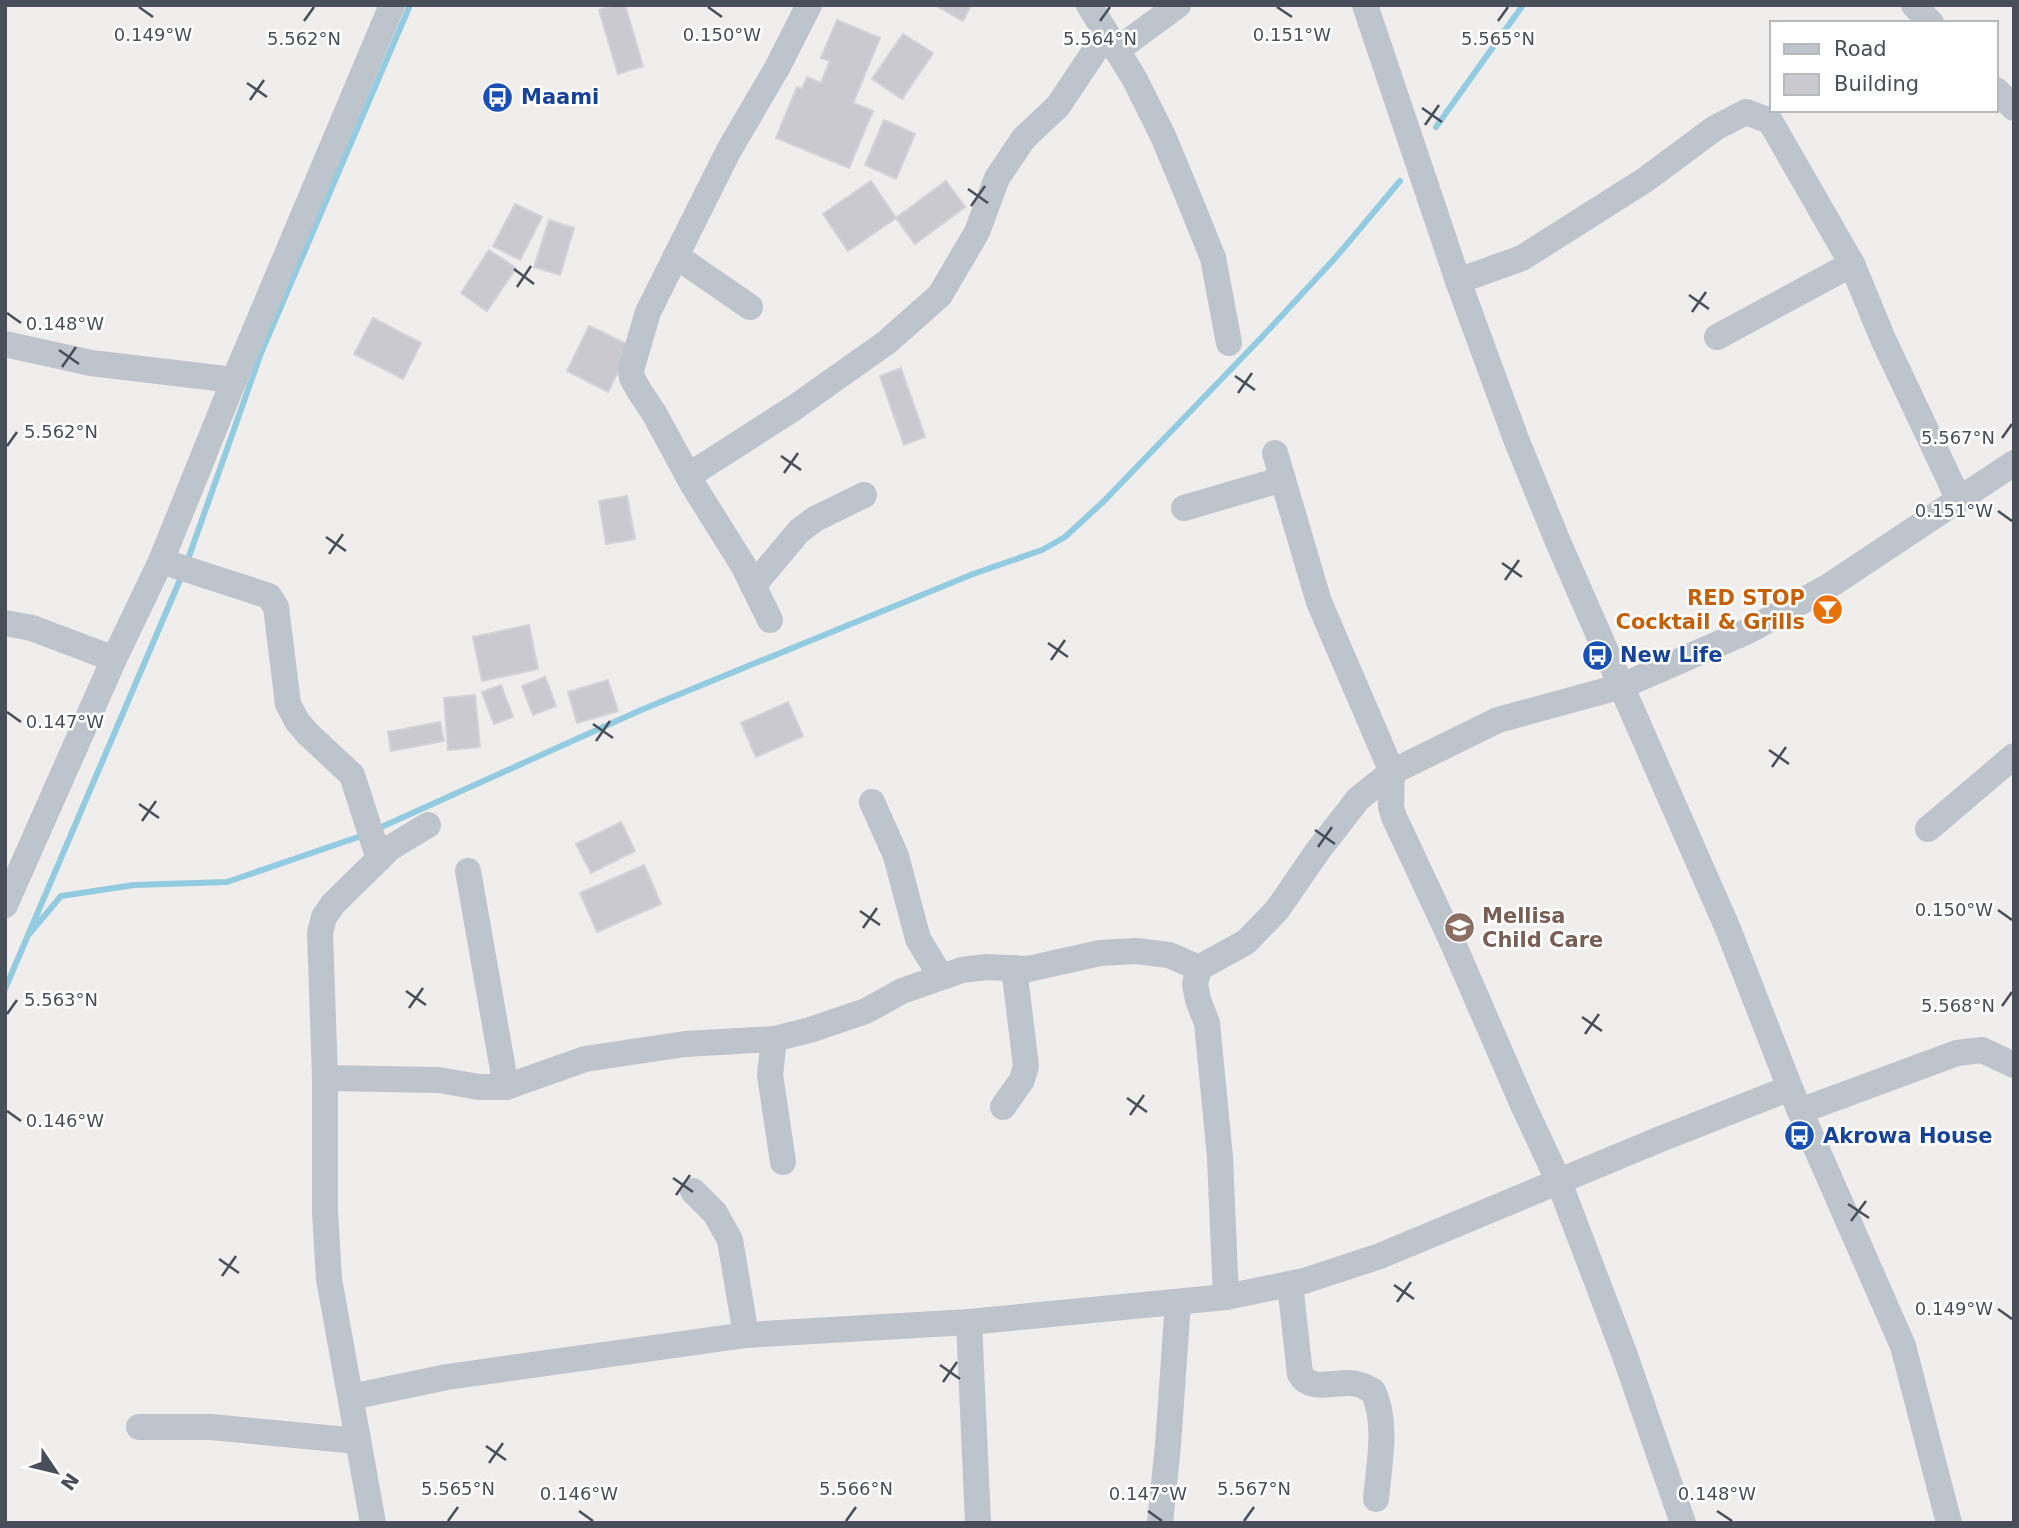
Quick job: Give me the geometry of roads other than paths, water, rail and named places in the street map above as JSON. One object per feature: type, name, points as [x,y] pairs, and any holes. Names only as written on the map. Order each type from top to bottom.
[{"type":"street","points":[[5,905],[114,659],[175,565],[234,380],[392,5]]},
{"type":"street","points":[[770,620],[743,565],[639,392],[631,370],[648,312],[729,150],[777,68],[809,5]]},
{"type":"street","points":[[1089,5],[1134,78],[1163,136],[1213,258],[1229,343]]},
{"type":"street","points":[[688,476],[794,408],[887,342],[940,295],[977,232],[997,178],[1024,138],[1058,106],[1111,42],[1178,5]]},
{"type":"street","points":[[1365,5],[1458,281],[1516,439],[1558,542],[1728,929],[1795,1100],[1903,1346],[1949,1523]]},
{"type":"street","points":[[1914,5],[1929,21]]},
{"type":"street","points":[[1998,92],[2014,108]]},
{"type":"street","points":[[1458,281],[1522,258],[1645,180],[1715,128],[1746,112],[1770,121],[1852,264],[1883,339],[1959,500]]},
{"type":"street","points":[[676,256],[750,307]]},
{"type":"street","points":[[1717,337],[1852,264]]},
{"type":"street","points":[[5,344],[91,363],[234,380]]},
{"type":"street","points":[[1275,453],[1319,602],[1392,772],[1391,807],[1394,817],[1559,1181],[1684,1523]]},
{"type":"street","points":[[1226,1297],[1220,1157],[1207,1023],[1195,984],[1199,968],[1247,942],[1277,910],[1358,799],[1392,772],[1498,720],[1622,686],[1748,631],[1826,588],[2014,463]]},
{"type":"street","points":[[1184,508],[1283,479]]},
{"type":"street","points":[[753,586],[799,531],[815,519],[863,495]]},
{"type":"street","points":[[175,565],[269,596],[276,607],[288,704],[307,733],[352,775],[373,842]]},
{"type":"street","points":[[5,623],[32,628],[114,659]]},
{"type":"street","points":[[1928,829],[2014,756]]},
{"type":"street","points":[[872,802],[896,856],[918,939],[941,977]]},
{"type":"street","points":[[373,842],[390,848],[428,825]]},
{"type":"street","points":[[373,842],[324,917],[320,933],[326,1078],[325,1212],[329,1279],[373,1523]]},
{"type":"street","points":[[468,871],[506,1087]]},
{"type":"street","points":[[326,1078],[439,1080],[479,1087],[506,1087],[584,1059],[685,1044],[774,1039],[810,1030],[866,1011],[902,991],[941,977],[986,967],[1045,967],[1100,953],[1136,951],[1169,955],[1199,968]]},
{"type":"street","points":[[1003,1107],[1022,1080],[1026,1066],[1014,968]]},
{"type":"street","points":[[774,1039],[770,1075],[783,1162]]},
{"type":"street","points":[[351,1397],[447,1377],[746,1335],[969,1322],[1226,1297],[1290,1284],[1380,1256],[1559,1181],[1795,1100],[1957,1053],[1982,1050],[2014,1066]]},
{"type":"street","points":[[693,1191],[715,1213],[730,1240],[746,1335]]},
{"type":"street","points":[[1290,1284],[1300,1374],[1304,1381],[1312,1384],[1356,1383],[1373,1391],[1380,1405],[1381,1434],[1376,1499]]},
{"type":"street","points":[[1160,1523],[1178,1302]]},
{"type":"street","points":[[969,1322],[978,1523]]},
{"type":"street","points":[[138,1427],[211,1427],[358,1441]]},
{"type":"waterway","points":[[187,562],[261,353],[410,5]]},
{"type":"waterway","points":[[1436,127],[1523,5]]},
{"type":"waterway","points":[[377,829],[641,710],[973,574],[1042,550],[1065,537],[1104,501],[1261,338],[1337,256],[1400,181]]},
{"type":"waterway","points":[[5,989],[182,575]]},
{"type":"waterway","points":[[30,933],[61,896],[134,885],[227,882],[364,835]]},
{"type":"place","name":"Maami","points":[[498,97]]},
{"type":"place","name":"RED STOP Cocktail & Grills","points":[[1828,610]]},
{"type":"place","name":"New Life","points":[[1597,655]]},
{"type":"place","name":"Mellisa Child Care","points":[[1459,928]]},
{"type":"place","name":"Akrowa House","points":[[1800,1136]]}]
